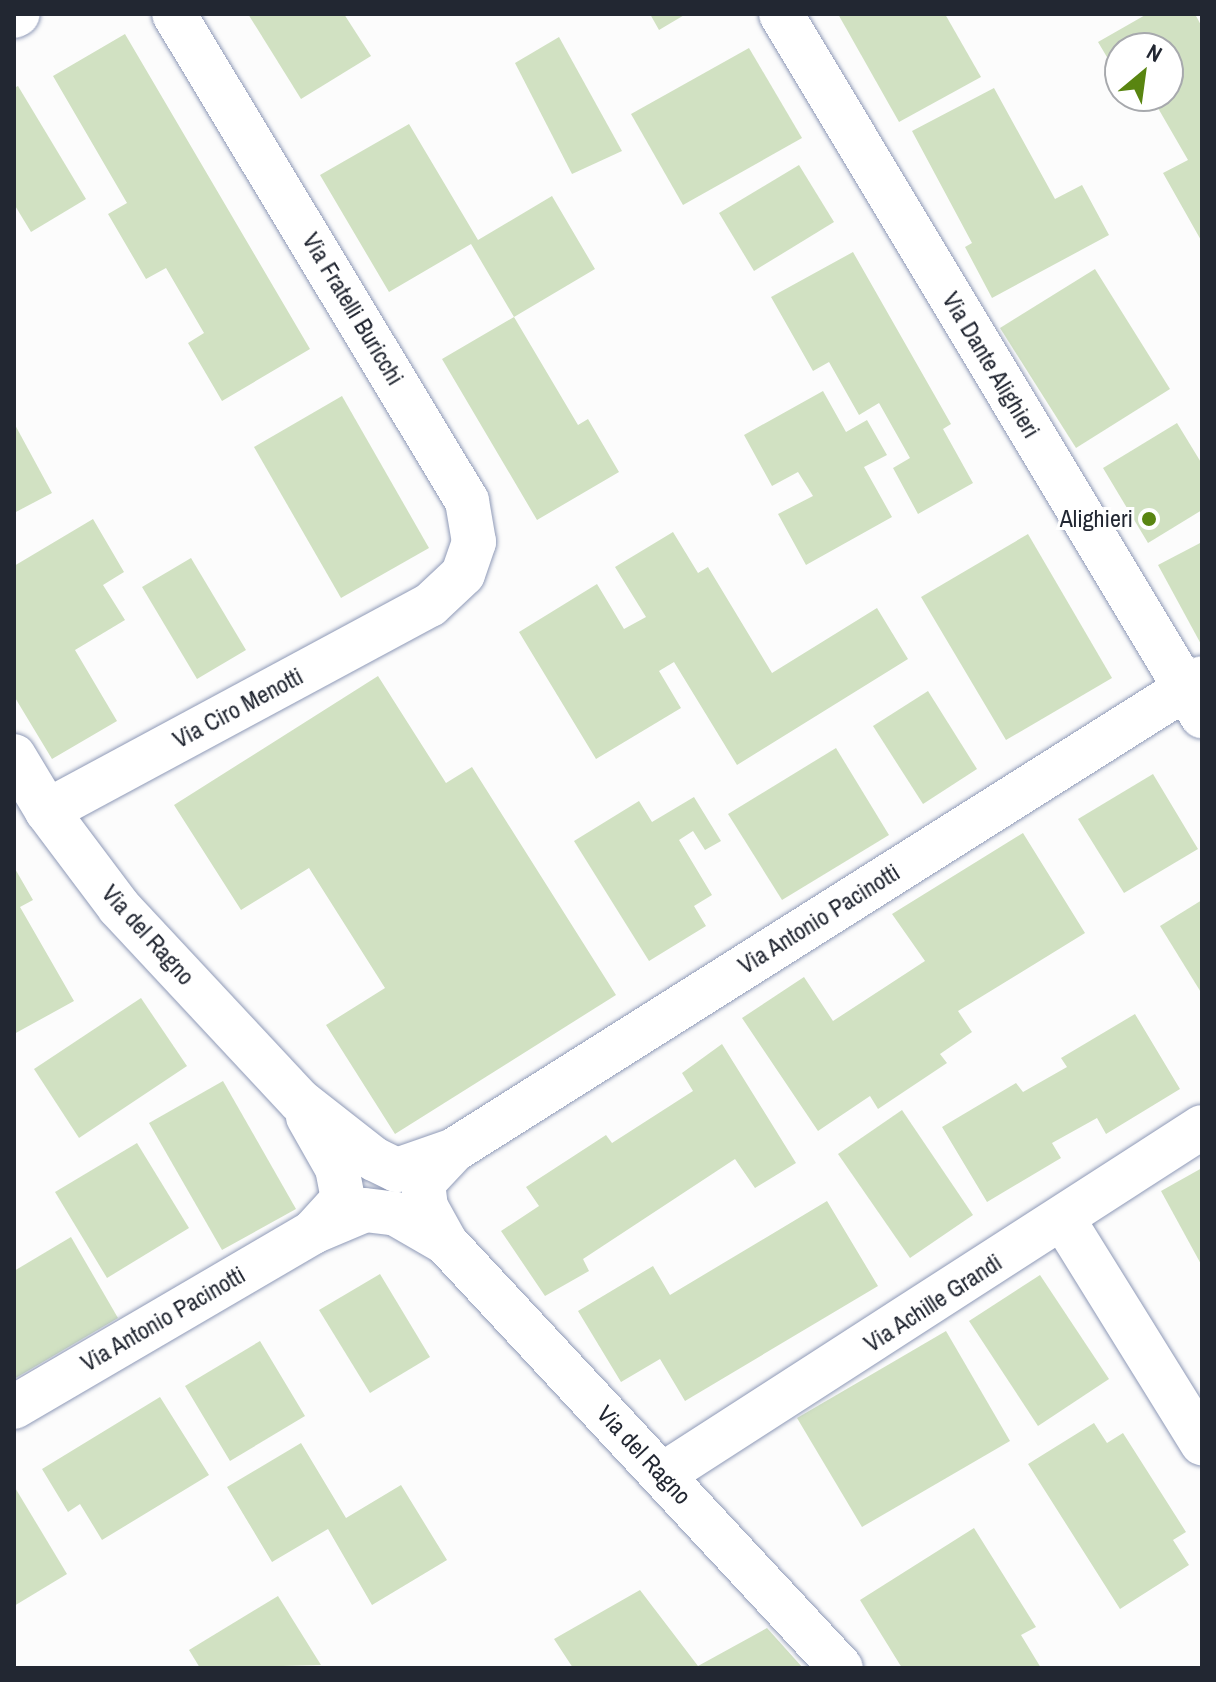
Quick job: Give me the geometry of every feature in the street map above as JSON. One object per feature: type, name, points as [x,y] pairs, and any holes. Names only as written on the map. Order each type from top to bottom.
[{"type":"street","name":"Via Fratelli Buricchi","points":[[174,14],[467,501],[474,542],[469,562],[452,586],[430,605]]},
{"type":"street","name":"Via Dante Alighieri","points":[[781,14],[1196,694]]},
{"type":"street","name":"Via Ciro Menotti","points":[[47,811],[430,605]]},
{"type":"street","name":"Via Antonio Pacinotti","points":[[454,1150],[1196,694]]},
{"type":"street","name":"Via del Ragno","points":[[14,756],[47,811],[119,907],[300,1101]]},
{"type":"street","points":[[300,1101],[374,1159],[397,1170],[454,1150]]},
{"type":"street","points":[[300,1101],[337,1168],[343,1199],[313,1232]]},
{"type":"street","name":"Via Achille Grandi","points":[[662,1475],[1202,1127]]},
{"type":"street","points":[[446,1243],[426,1207],[423,1183],[454,1150]]},
{"type":"street","points":[[313,1232],[365,1210],[396,1214],[446,1243]]},
{"type":"street","points":[[1063,1219],[1202,1443]]},
{"type":"street","name":"Via Antonio Pacinotti","points":[[14,1407],[313,1232]]},
{"type":"street","name":"Via del Ragno","points":[[446,1243],[841,1668]]},
{"type":"building","points":[[248,14],[344,14],[371,56],[301,99]]},
{"type":"building","points":[[650,14],[686,14],[659,30]]},
{"type":"building","points":[[838,14],[945,14],[981,77],[899,122]]},
{"type":"building","points":[[1147,14],[1195,14],[1202,27],[1202,242],[1163,173],[1188,160],[1160,112],[1184,112],[1184,32],[1116,32]]},
{"type":"building","points":[[125,34],[310,349],[222,401],[188,343],[204,333],[166,268],[146,279],[108,214],[127,203],[53,76]]},
{"type":"building","points":[[559,37],[622,151],[572,174],[515,63]]},
{"type":"building","points":[[1104,39],[1104,52],[1098,42]]},
{"type":"building","points":[[749,48],[802,138],[683,205],[631,114]]},
{"type":"building","points":[[18,86],[86,199],[31,232],[14,204],[14,88]]},
{"type":"building","points":[[994,88],[1055,199],[1082,185],[1109,235],[992,298],[965,247],[972,243],[912,131]]},
{"type":"building","points":[[409,124],[478,240],[552,196],[595,269],[514,317],[471,244],[389,292],[320,175]]},
{"type":"building","points":[[799,165],[834,222],[754,271],[719,213]]},
{"type":"building","points":[[853,252],[951,424],[943,429],[973,483],[918,514],[893,468],[910,458],[879,403],[859,415],[829,362],[813,371],[771,297]]},
{"type":"building","points":[[1095,269],[1170,389],[1076,448],[1000,328]]},
{"type":"building","points":[[514,317],[578,425],[588,419],[619,472],[537,520],[442,359]]},
{"type":"building","points":[[823,391],[846,432],[867,420],[887,455],[864,467],[892,517],[806,565],[778,514],[813,496],[798,472],[772,486],[744,435]]},
{"type":"building","points":[[342,396],[429,548],[341,598],[254,447]]},
{"type":"building","points":[[14,423],[52,493],[14,513]]},
{"type":"building","points":[[1177,423],[1202,464],[1202,510],[1148,543],[1103,468]]},
{"type":"building","points":[[93,519],[124,572],[103,585],[125,620],[75,650],[117,721],[52,759],[14,696],[14,566]]},
{"type":"building","points":[[673,532],[698,573],[708,567],[772,673],[877,608],[908,659],[737,765],[674,662],[659,671],[681,708],[596,759],[519,632],[597,584],[624,629],[646,617],[615,567]]},
{"type":"building","points":[[1028,534],[1112,678],[1006,740],[921,597]]},
{"type":"building","points":[[1202,542],[1202,646],[1158,565]]},
{"type":"building","points":[[191,558],[246,650],[197,679],[142,587]]},
{"type":"building","points":[[378,676],[446,783],[472,767],[616,995],[395,1134],[326,1025],[385,988],[309,868],[241,910],[174,805]]},
{"type":"building","points":[[928,691],[977,769],[923,804],[873,726]]},
{"type":"building","points":[[836,748],[889,835],[782,900],[728,814]]},
{"type":"building","points":[[1153,774],[1198,849],[1124,893],[1078,819]]},
{"type":"building","points":[[694,797],[721,841],[705,850],[693,831],[679,840],[712,895],[694,906],[706,926],[649,961],[574,841],[639,801],[652,822]]},
{"type":"building","points":[[1023,833],[1085,933],[958,1011],[972,1032],[940,1054],[947,1063],[878,1109],[870,1096],[818,1131],[742,1018],[804,977],[833,1021],[925,961],[892,914]]},
{"type":"building","points":[[14,867],[33,900],[20,907],[74,1001],[14,1034]]},
{"type":"building","points":[[1202,900],[1202,994],[1160,926]]},
{"type":"building","points":[[141,998],[187,1066],[79,1138],[34,1069]]},
{"type":"building","points":[[1135,1014],[1180,1089],[1106,1134],[1097,1118],[1052,1143],[1061,1158],[987,1202],[942,1127],[1016,1083],[1023,1092],[1067,1067],[1061,1058]]},
{"type":"building","points":[[722,1044],[796,1163],[755,1188],[735,1159],[583,1259],[589,1271],[545,1296],[501,1231],[539,1206],[526,1187],[606,1135],[612,1143],[693,1091],[682,1073]]},
{"type":"building","points":[[223,1081],[296,1209],[222,1250],[149,1123]]},
{"type":"building","points":[[902,1110],[973,1215],[910,1258],[838,1154]]},
{"type":"building","points":[[137,1143],[189,1228],[107,1278],[55,1192]]},
{"type":"building","points":[[1202,1168],[1202,1266],[1161,1191]]},
{"type":"building","points":[[827,1201],[878,1286],[685,1401],[660,1359],[621,1382],[578,1311],[653,1266],[670,1295]]},
{"type":"building","points":[[71,1237],[118,1318],[14,1379],[14,1271]]},
{"type":"building","points":[[380,1274],[430,1357],[370,1393],[319,1310]]},
{"type":"building","points":[[1040,1275],[1109,1379],[1038,1426],[969,1321]]},
{"type":"building","points":[[946,1331],[1010,1441],[862,1527],[797,1418]]},
{"type":"building","points":[[260,1341],[305,1416],[230,1461],[185,1386]]},
{"type":"building","points":[[160,1397],[209,1475],[102,1540],[80,1504],[68,1512],[42,1469]]},
{"type":"building","points":[[1094,1423],[1107,1443],[1123,1433],[1186,1532],[1173,1540],[1189,1565],[1120,1609],[1028,1464]]},
{"type":"building","points":[[301,1443],[346,1518],[401,1485],[447,1560],[372,1605],[328,1529],[272,1562],[227,1487]]},
{"type":"building","points":[[14,1486],[67,1574],[14,1606]]},
{"type":"building","points":[[974,1528],[1036,1627],[1021,1635],[1041,1668],[902,1668],[860,1600]]},
{"type":"building","points":[[640,1590],[698,1666],[767,1628],[803,1668],[573,1668],[554,1639]]},
{"type":"building","points":[[278,1596],[321,1665],[200,1668],[189,1650]]},
{"type":"place","name":"Alighieri","points":[[1149,519]]}]
